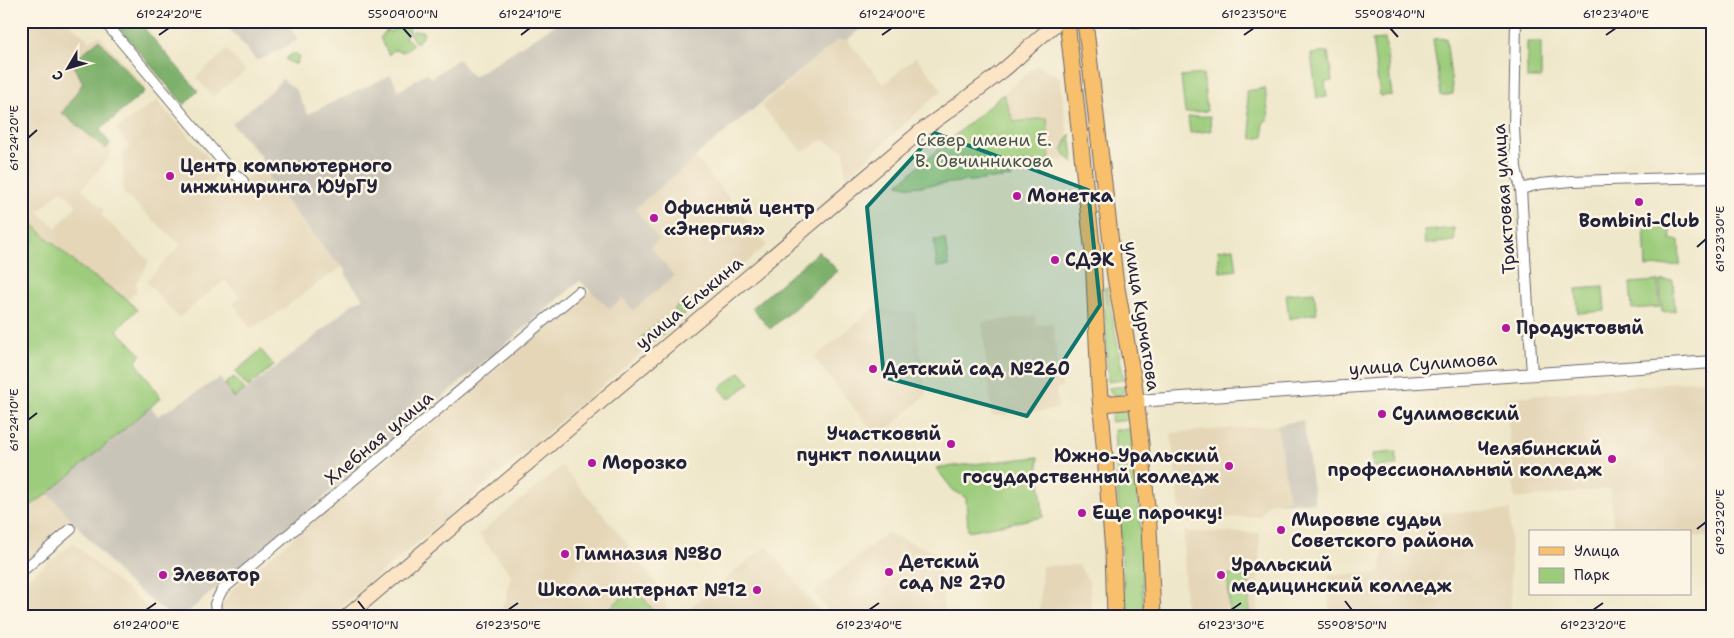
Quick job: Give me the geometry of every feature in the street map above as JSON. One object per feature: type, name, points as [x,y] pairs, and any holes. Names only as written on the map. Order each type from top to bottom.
[{"type":"main road","name":"улица Елькина","points":[[346,617],[922,130],[1001,72],[1060,21]]},
{"type":"main road","points":[[1067,21],[1093,254],[1101,404],[1114,551],[1115,617]]},
{"type":"main road","name":"улица Курчатова","points":[[1085,21],[1115,277],[1136,401],[1148,527],[1153,617]]},
{"type":"main road","points":[[1101,404],[1136,401]]},
{"type":"street","points":[[104,21],[229,169],[244,181]]},
{"type":"street","points":[[1133,21],[1139,21]]},
{"type":"street","name":"Трактовая улица","points":[[1516,21],[1514,127],[1516,168],[1521,189],[1532,374]]},
{"type":"street","points":[[1521,189],[1540,184],[1564,182],[1713,177]]},
{"type":"street","name":"Хлебная улица","points":[[217,617],[215,604],[222,590],[578,292]]},
{"type":"street","name":"улица Сулимова","points":[[1136,401],[1713,362]]},
{"type":"street","points":[[21,572],[71,529]]},
{"type":"highlighted area","points":[[935,133],[1088,190],[1100,305],[1027,416],[884,377],[867,207]]},
{"type":"shaded area","points":[[21,21],[66,21],[90,41],[99,35],[144,86],[94,131],[112,151],[107,160],[82,189],[104,210],[101,215],[148,260],[147,266],[136,283],[136,291],[128,300],[80,267],[24,218],[21,222]],"holes":[[[61,190],[77,205],[56,228],[38,212]]]},
{"type":"shaded area","points":[[223,21],[281,21],[291,29],[298,40],[264,58],[256,60]]},
{"type":"shaded area","points":[[561,21],[870,21],[847,40],[838,40],[635,208],[659,239],[651,247],[674,276],[633,310],[623,298],[610,309],[580,281],[182,617],[172,617],[126,581],[49,494],[151,407],[158,416],[220,378],[234,399],[312,339],[353,303],[363,299],[347,277],[343,267],[334,260],[271,182],[260,155],[232,124],[282,79],[296,90],[308,114],[391,75],[399,91],[426,73],[431,78],[458,59],[473,77]]},
{"type":"shaded area","points":[[838,40],[847,40],[884,84],[916,57],[942,90],[846,177],[844,150],[823,140],[803,152],[761,106]]},
{"type":"shaded area","points":[[227,50],[245,71],[213,97],[196,77]]},
{"type":"shaded area","points":[[1037,65],[1060,77],[1071,159],[1050,161],[1047,119],[1014,122],[1003,94]]},
{"type":"shaded area","points":[[157,101],[221,172],[213,180],[225,195],[239,186],[259,165],[334,260],[343,267],[319,282],[275,315],[251,328],[233,304],[240,297],[225,280],[178,318],[146,281],[181,245],[123,193],[123,153],[130,147],[116,129]]},
{"type":"shaded area","points":[[696,158],[767,245],[328,617],[221,617],[220,608],[233,588],[592,289],[609,308],[663,262],[651,247],[659,239],[635,208]]},
{"type":"shaded area","name":"Детский сад №260","points":[[876,307],[894,312],[915,311],[926,395],[890,427],[874,433],[814,358]]},
{"type":"shaded area","points":[[1035,316],[1036,325],[1053,323],[1058,371],[1060,371],[1062,387],[1056,389],[1059,409],[992,416],[982,322]]},
{"type":"shaded area","name":"Челябинский профессиональный колледж","points":[[1713,379],[1713,537],[1692,536],[1692,530],[1614,530],[1610,489],[1515,499],[1506,398]]},
{"type":"shaded area","points":[[1303,420],[1315,503],[1274,502],[1289,499],[1277,425]]},
{"type":"shaded area","name":"Южно-Уральский государственный колледж","points":[[1277,425],[1289,498],[1267,504],[1260,516],[1181,521],[1171,433]]},
{"type":"shaded area","name":"Гимназия №80","points":[[562,466],[621,536],[662,592],[666,605],[666,617],[501,617],[498,614],[506,600],[511,575],[479,534]]},
{"type":"shaded area","points":[[48,493],[74,523],[21,566],[21,511]]},
{"type":"shaded area","points":[[1510,510],[1511,617],[1329,617],[1329,575],[1380,573],[1383,556],[1382,515]]},
{"type":"shaded area","name":"Уральский медицинский колледж","points":[[1184,532],[1260,533],[1257,617],[1185,617]]},
{"type":"shaded area","name":"Детский сад № 270","points":[[887,533],[937,553],[945,615],[939,617],[834,617],[814,592]]},
{"type":"shaded area","points":[[73,543],[112,578],[161,617],[21,617],[21,583]]},
{"type":"shaded area","name":"Школа-интернат №12","points":[[767,546],[824,617],[678,617],[745,563]]},
{"type":"shaded area","points":[[1079,565],[1090,583],[1091,617],[1039,617],[1042,566]]},
{"type":"green space","points":[[113,21],[138,21],[198,91],[184,105]]},
{"type":"green space","points":[[402,21],[408,21],[410,31],[405,37],[413,44],[404,52],[393,50],[389,55],[380,38],[387,30],[391,32],[393,29],[397,29]]},
{"type":"green space","points":[[413,31],[422,31],[424,34],[418,42],[415,42],[410,34]]},
{"type":"green space","points":[[1446,38],[1453,94],[1441,96],[1433,39]]},
{"type":"green space","points":[[1385,39],[1392,95],[1380,96],[1372,40]]},
{"type":"green space","points":[[99,40],[145,91],[100,130],[110,144],[106,149],[62,113],[83,83],[72,62]]},
{"type":"green space","points":[[1527,42],[1541,42],[1541,78],[1527,78]]},
{"type":"green space","points":[[1328,52],[1332,81],[1325,82],[1327,97],[1317,98],[1311,54]]},
{"type":"green space","points":[[292,54],[297,54],[299,57],[296,64],[285,59]]},
{"type":"green space","points":[[1203,74],[1207,111],[1185,113],[1181,76]]},
{"type":"green space","points":[[1265,88],[1269,118],[1263,123],[1264,137],[1252,139],[1246,91]]},
{"type":"green space","name":"Сквер имени Е. В. Овчинникова","points":[[1003,94],[1014,122],[1047,118],[1050,161],[1010,164],[1012,177],[911,187],[898,184]]},
{"type":"green space","points":[[1210,116],[1211,131],[1190,133],[1188,117]]},
{"type":"green space","points":[[1070,134],[1074,164],[1062,150]]},
{"type":"green space","points":[[25,218],[80,267],[128,300],[137,310],[117,330],[141,354],[136,362],[161,398],[49,493],[21,512],[21,222]]},
{"type":"green space","points":[[1454,228],[1455,241],[1425,244],[1424,231]]},
{"type":"green space","points":[[1670,228],[1671,240],[1679,240],[1680,265],[1646,267],[1644,229]]},
{"type":"green space","points":[[945,239],[949,266],[937,267],[934,240]]},
{"type":"green space","points":[[1234,248],[1237,270],[1220,272],[1218,250]]},
{"type":"green space","points":[[819,251],[838,271],[770,329],[752,308]]},
{"type":"green space","points":[[1673,280],[1675,311],[1662,312],[1660,281]]},
{"type":"green space","points":[[1658,281],[1660,307],[1632,309],[1630,283]]},
{"type":"green space","points":[[1107,287],[1124,380],[1108,382],[1104,288]]},
{"type":"green space","points":[[1603,287],[1605,311],[1578,313],[1576,289]]},
{"type":"green space","points":[[1314,292],[1317,313],[1289,319],[1286,294]]},
{"type":"green space","points":[[682,302],[700,302],[681,317],[674,309]]},
{"type":"green space","points":[[659,322],[666,331],[648,345],[641,338]]},
{"type":"green space","points":[[261,350],[274,365],[248,387],[235,372]]},
{"type":"green space","points":[[740,372],[750,383],[729,399],[720,388]]},
{"type":"green space","points":[[234,377],[245,390],[234,398],[225,384]]},
{"type":"green space","points":[[1125,386],[1123,393],[1117,396],[1112,394],[1108,388]]},
{"type":"green space","points":[[1120,410],[1127,413],[1130,420],[1111,422],[1113,414]]},
{"type":"green space","points":[[1131,429],[1140,514],[1144,617],[1125,617],[1114,430]]},
{"type":"green space","points":[[1396,452],[1397,466],[1373,467],[1372,454]]},
{"type":"green space","points":[[1038,457],[1043,517],[968,531],[966,498],[953,490],[936,468]]},
{"type":"green space","points":[[1228,575],[1249,575],[1249,615],[1229,615]]},
{"type":"green space","points":[[634,587],[659,617],[600,617]]},
{"type":"place","name":"Центр компьютерного инжиниринга ЮУрГУ","points":[[170,176]]},
{"type":"place","name":"Монетка","points":[[1017,196]]},
{"type":"place","name":"Bombini-Club","points":[[1639,202]]},
{"type":"place","name":"Офисный центр «Энергия»","points":[[654,218]]},
{"type":"place","name":"СДЭК","points":[[1055,260]]},
{"type":"place","name":"Продуктовый","points":[[1506,328]]},
{"type":"place","name":"Детский сад №260","points":[[873,369]]},
{"type":"place","name":"Сулимовский","points":[[1382,414]]},
{"type":"place","name":"Участковый пункт полиции","points":[[951,444]]},
{"type":"place","name":"Челябинский профессиональный колледж","points":[[1612,459]]},
{"type":"place","name":"Морозко","points":[[592,463]]},
{"type":"place","name":"Южно-Уральский государственный колледж","points":[[1229,466]]},
{"type":"place","name":"Еще парочку!","points":[[1082,513]]},
{"type":"place","name":"Мировые судьи Советского района","points":[[1281,530]]},
{"type":"place","name":"Гимназия №80","points":[[565,554]]},
{"type":"place","name":"Детский сад № 270","points":[[889,572]]},
{"type":"place","name":"Элеватор","points":[[163,575]]},
{"type":"place","name":"Уральский медицинский колледж","points":[[1221,575]]},
{"type":"place","name":"Школа-интернат №12","points":[[757,590]]}]
